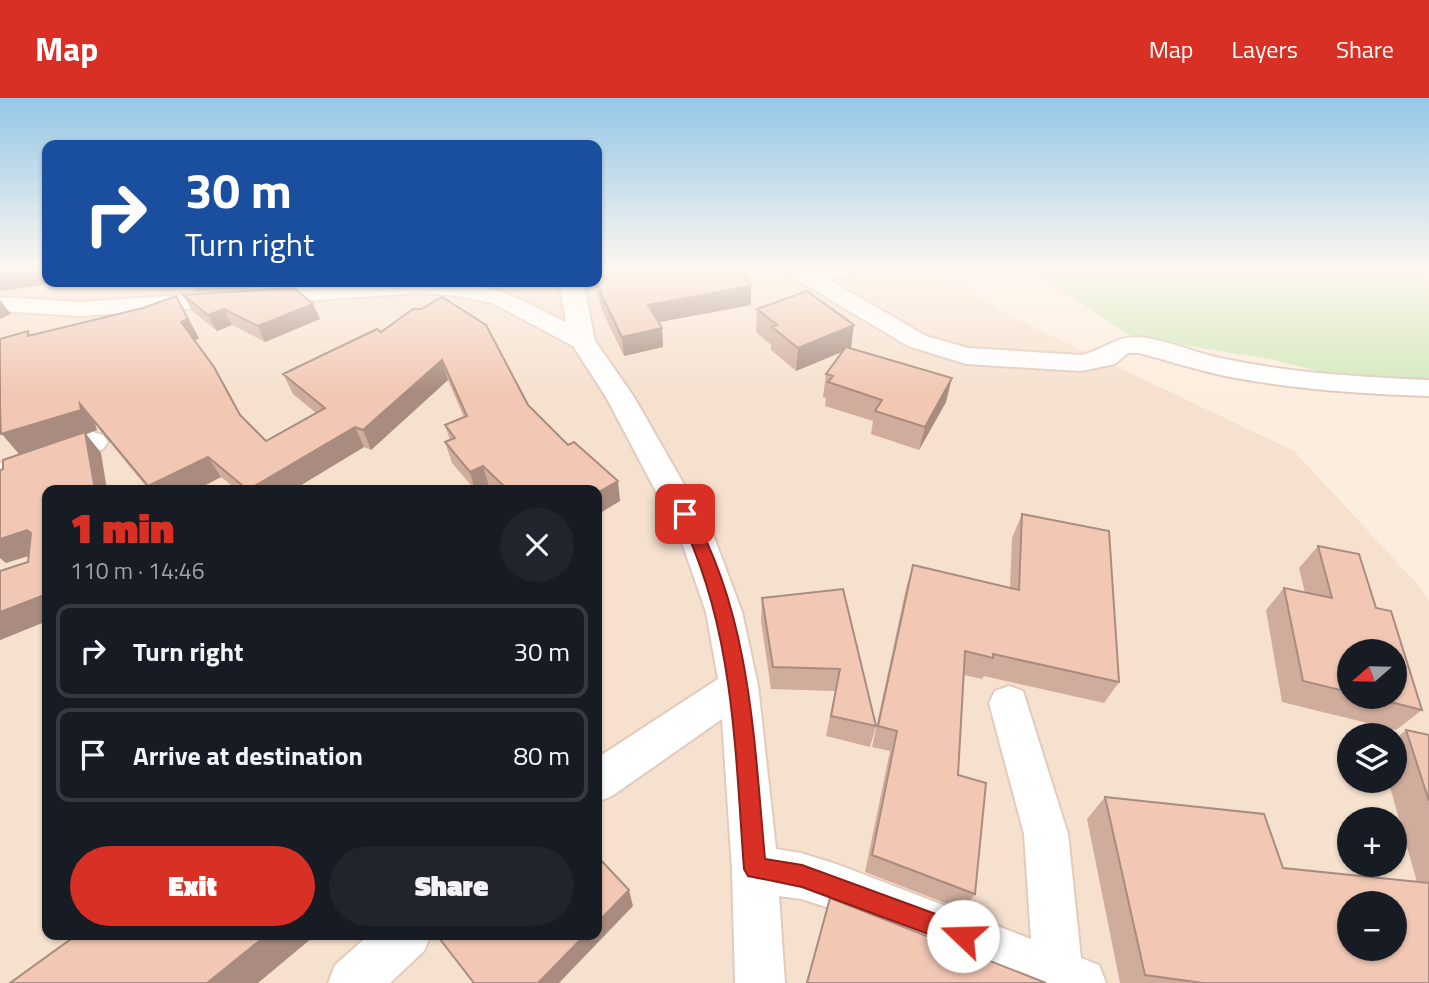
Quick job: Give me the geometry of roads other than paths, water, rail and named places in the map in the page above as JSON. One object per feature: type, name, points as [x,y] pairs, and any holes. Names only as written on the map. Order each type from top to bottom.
[{"type":"street","points":[[69,308],[87,308]]},
{"type":"street","points":[[519,308],[582,341]]},
{"type":"street","points":[[576,308],[582,341],[634,421],[697,537],[724,612],[739,686],[755,869],[760,983]]},
{"type":"street","points":[[861,308],[917,341],[966,356],[1081,363],[1105,358],[1121,345],[1139,345],[1223,367],[1273,375],[1373,386],[1429,388]]},
{"type":"street","points":[[0,474],[93,442]]},
{"type":"street","points":[[602,779],[739,686]]},
{"type":"street","points":[[1009,703],[1046,834],[1069,978]]},
{"type":"street","points":[[755,869],[802,876],[839,888],[1069,978]]},
{"type":"street","points":[[353,983],[400,940]]}]
